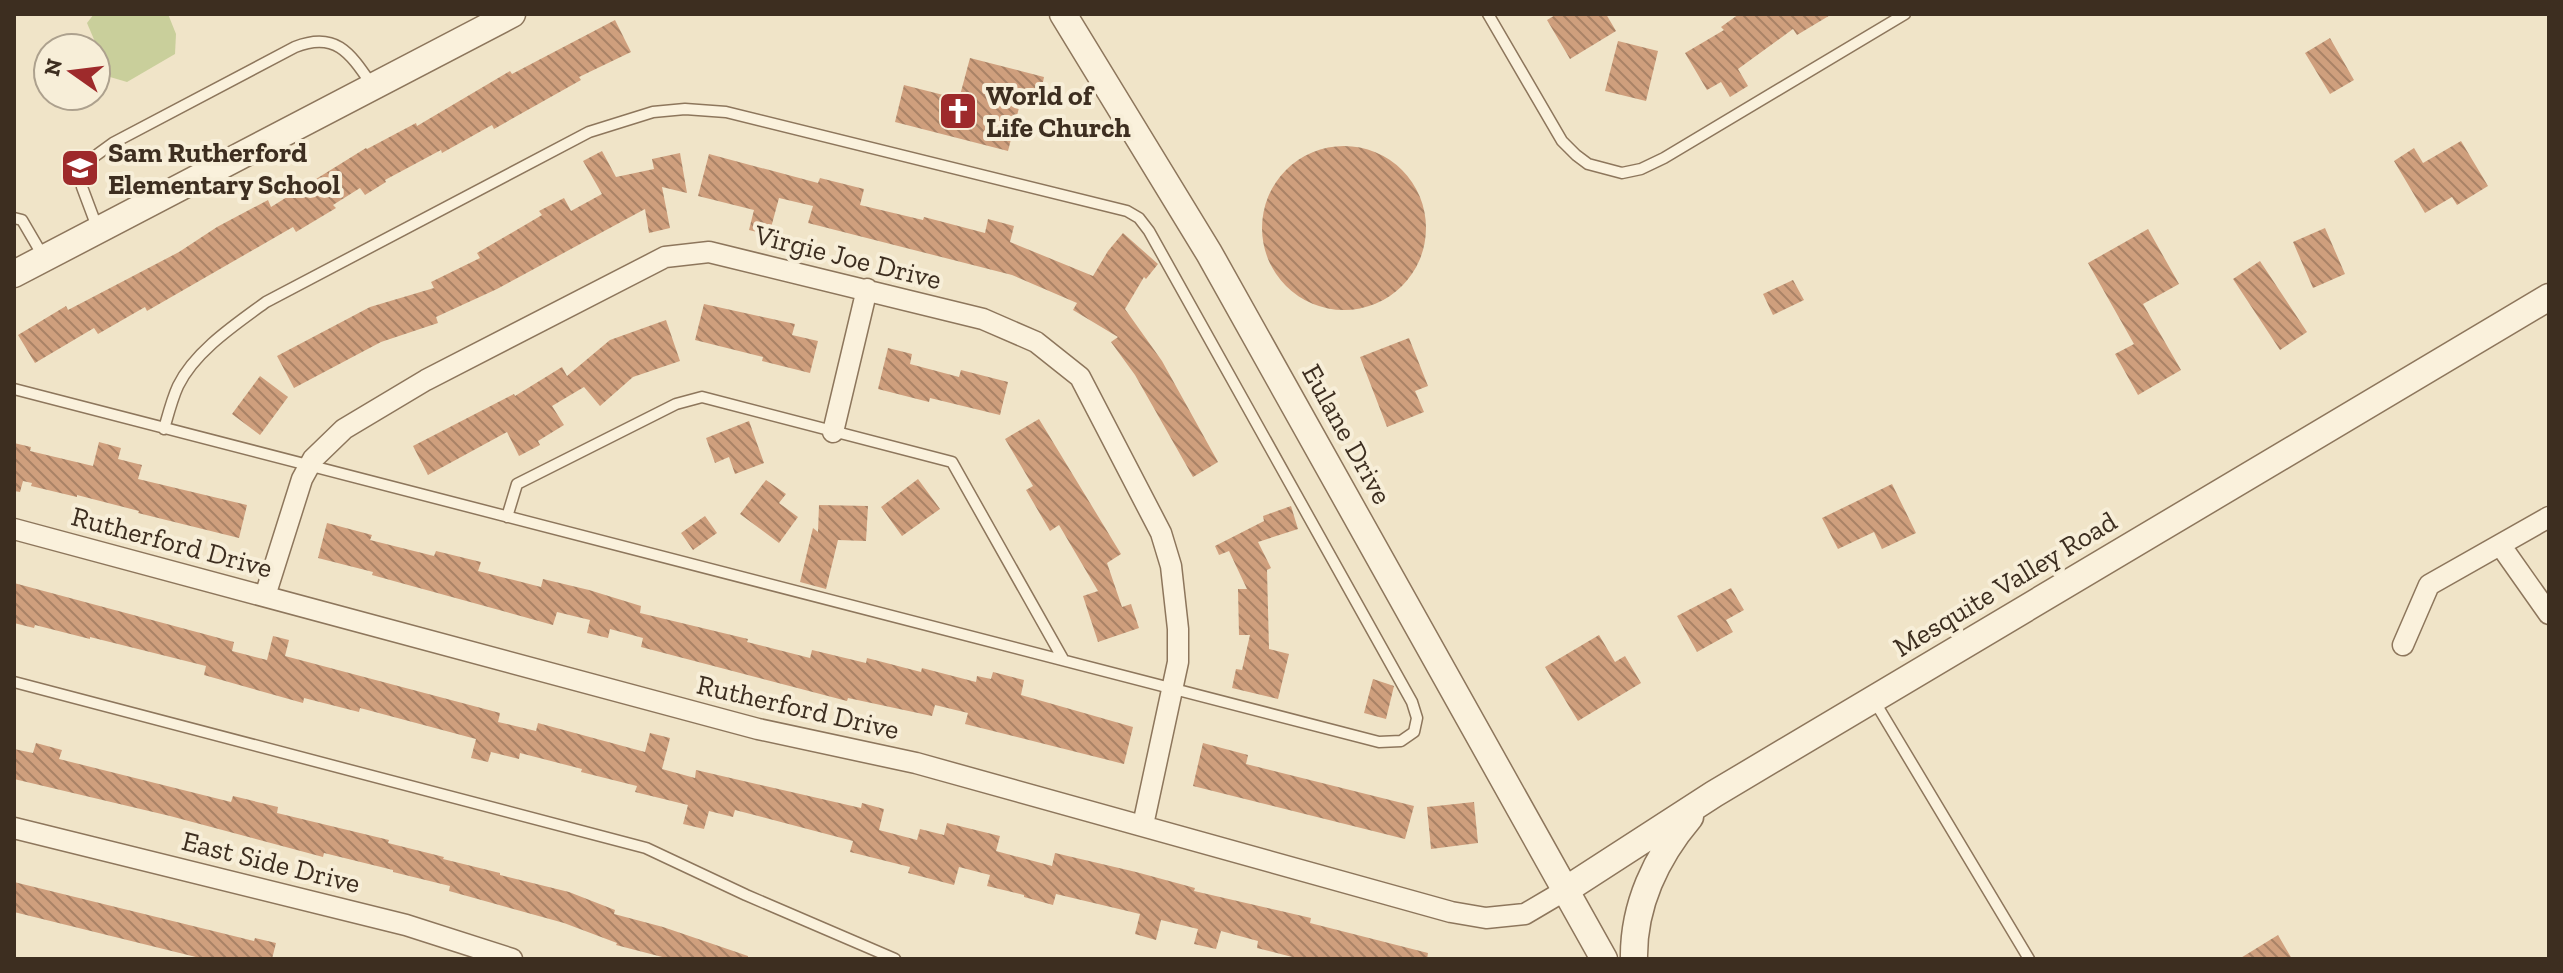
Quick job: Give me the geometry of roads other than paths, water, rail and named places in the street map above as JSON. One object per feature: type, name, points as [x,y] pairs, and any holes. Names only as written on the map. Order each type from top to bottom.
[{"type":"street","points":[[14,274],[512,14]]},
{"type":"street","name":"Eulane Drive","points":[[1063,14],[1209,253],[1564,891]]},
{"type":"street","name":"Virgie Joe Drive","points":[[265,596],[302,479],[313,459],[344,429],[426,380],[665,257],[709,252],[983,319],[1036,342],[1080,377],[1161,533],[1171,566],[1178,662],[1143,825]]},
{"type":"street","points":[[833,432],[867,289]]},
{"type":"street","name":"Mesquite Valley Road","points":[[1564,891],[1706,800],[2549,297]]},
{"type":"street","points":[[2403,645],[2429,585],[2549,517]]},
{"type":"street","name":"Rutherford Drive","points":[[14,529],[758,729],[916,763],[1451,912],[1486,918],[1525,914],[1564,891]]},
{"type":"street","points":[[2501,546],[2549,614]]},
{"type":"street","points":[[1634,959],[1634,937],[1652,873],[1668,845],[1706,800]]},
{"type":"street","name":"East Side Drive","points":[[14,828],[406,925],[512,959]]},
{"type":"street","points":[[1564,891],[1604,959]]},
{"type":"lane","points":[[1488,14],[1562,141],[1588,164],[1622,173],[1641,169],[1664,158],[1905,14]]},
{"type":"lane","points":[[98,230],[82,187],[91,159],[113,143],[239,75],[313,40],[336,43],[361,68],[373,87]]},
{"type":"lane","points":[[14,389],[164,429],[309,467],[1379,742],[1401,741],[1414,732],[1417,718],[1412,702],[1139,218],[1127,211],[726,112],[685,109],[653,112],[589,132],[266,302],[197,359],[179,385],[164,429]]},
{"type":"lane","points":[[14,218],[22,220],[44,258]]},
{"type":"lane","points":[[507,517],[517,484],[676,404],[702,397],[952,462],[1063,659]]},
{"type":"lane","points":[[14,682],[646,848],[895,959]]},
{"type":"lane","points":[[1874,700],[2029,959]]},
{"type":"place","name":"World of Life Church","points":[[958,111]]},
{"type":"place","name":"Sam Rutherford Elementary School","points":[[80,168]]}]
